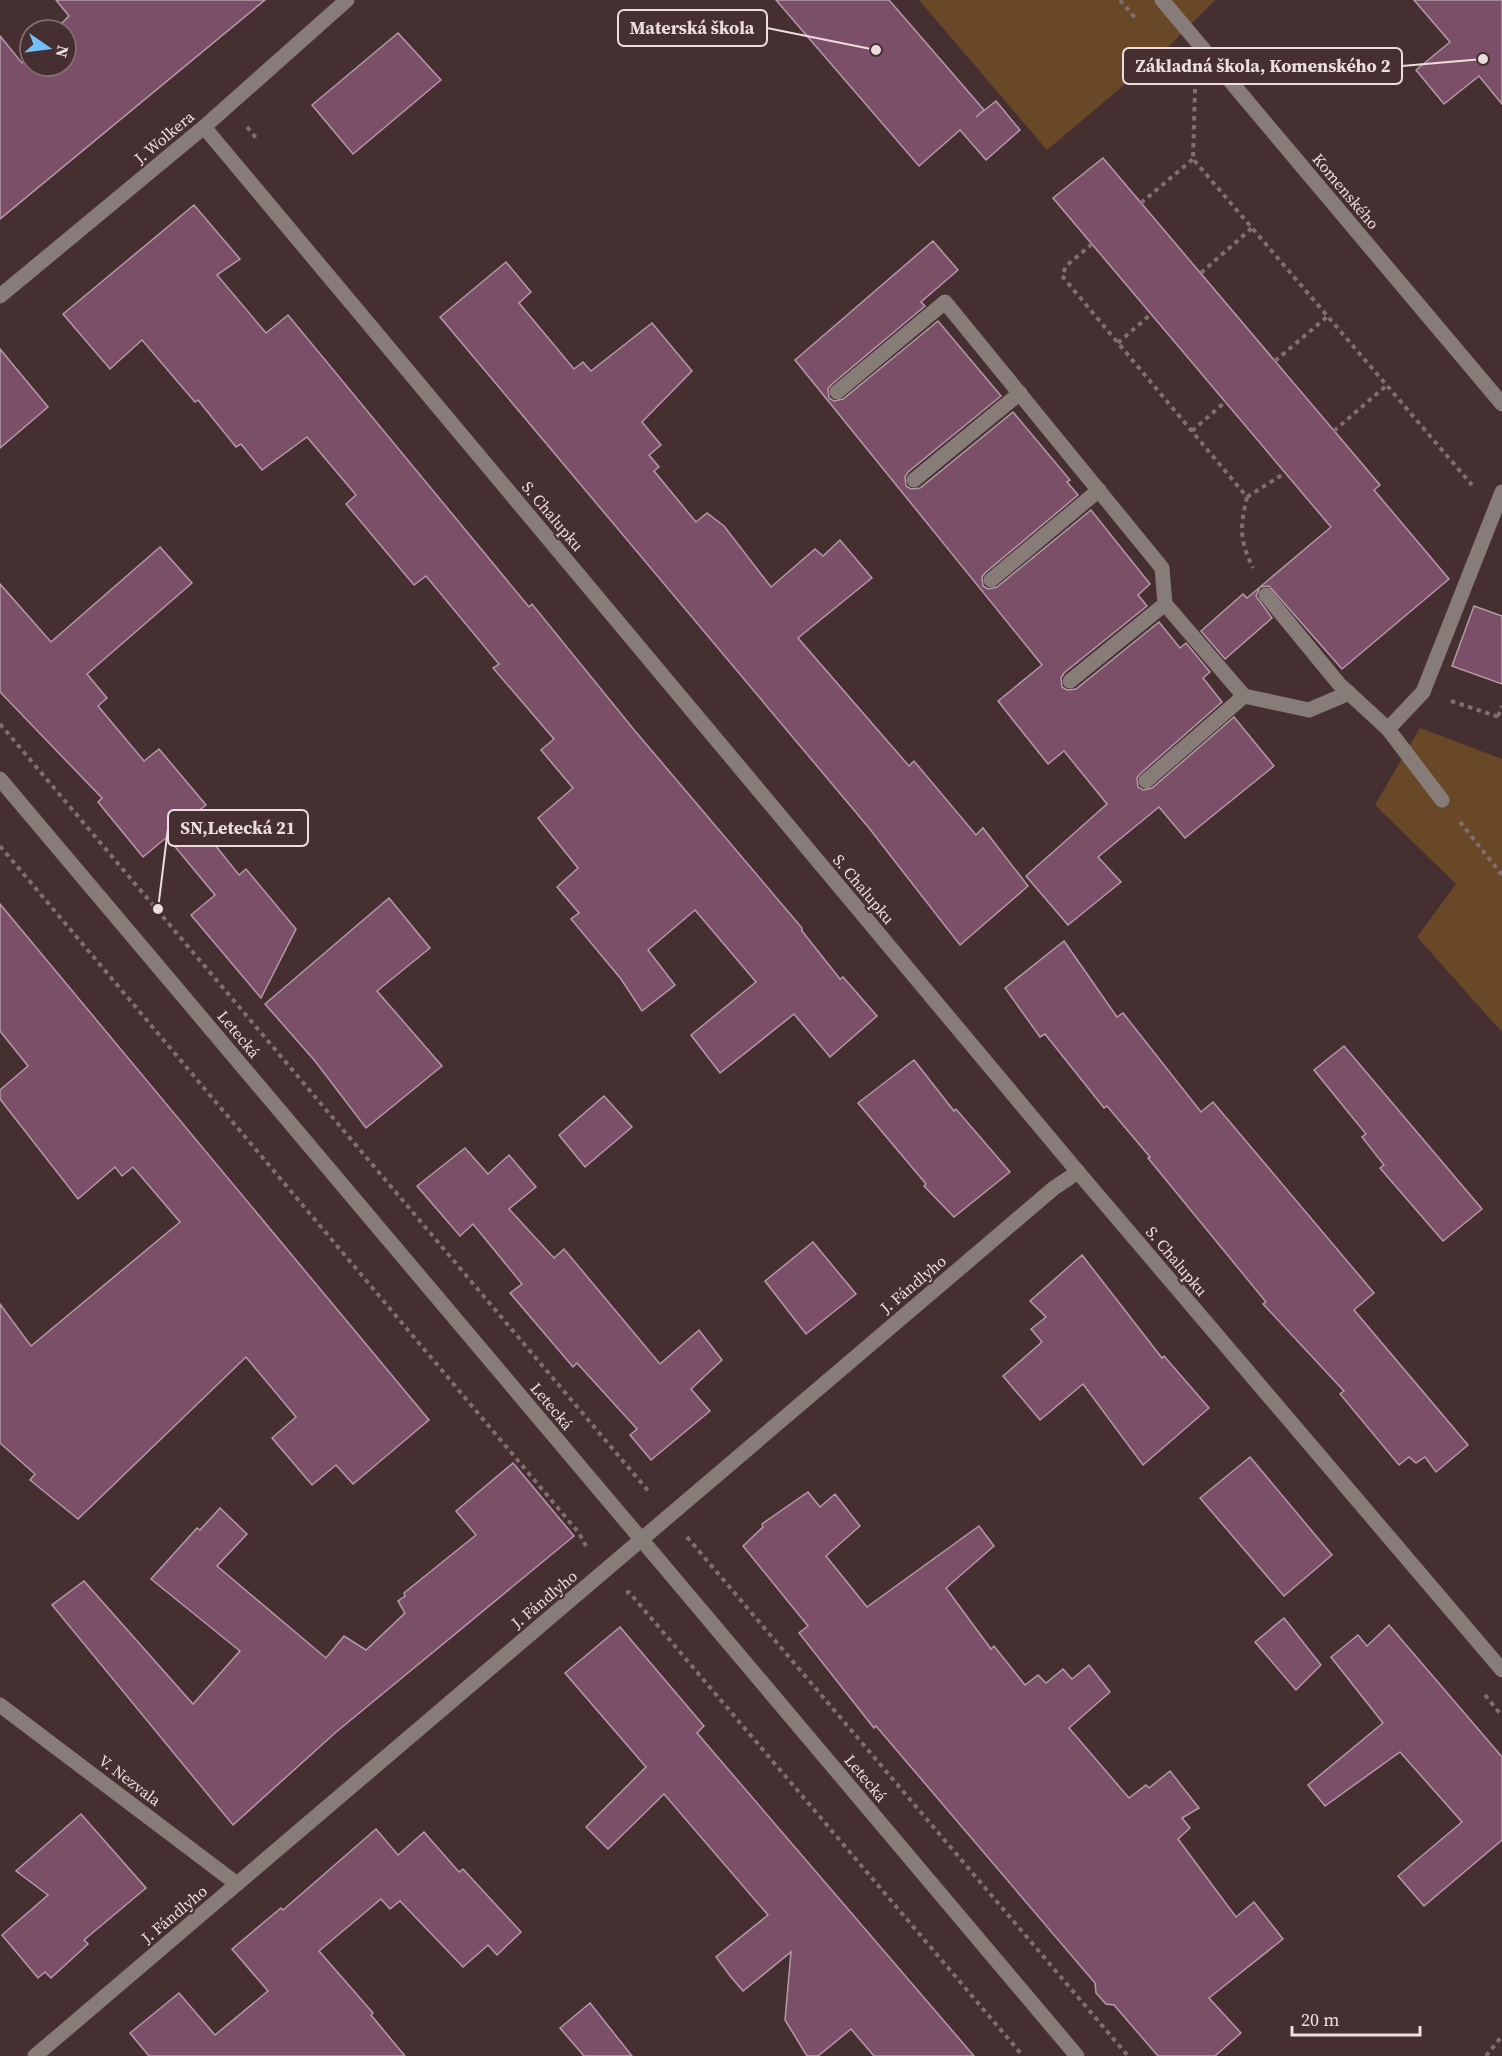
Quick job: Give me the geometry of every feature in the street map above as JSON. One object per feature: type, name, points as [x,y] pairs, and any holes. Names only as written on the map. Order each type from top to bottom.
[{"type":"street","name":"J. Wolkera","points":[[0,296],[204,128],[347,0]]},
{"type":"street","name":"Komenského","points":[[1169,2],[1502,404]]},
{"type":"street","name":"S. Chalupku","points":[[204,128],[1078,1173],[1502,1670]]},
{"type":"street","points":[[837,392],[945,302],[1162,568],[1165,604],[1244,696],[1309,710],[1349,693]]},
{"type":"street","points":[[914,480],[1020,393]]},
{"type":"street","points":[[991,580],[1098,490]]},
{"type":"street","points":[[1388,729],[1423,692],[1502,492]]},
{"type":"street","points":[[1266,595],[1349,693],[1388,729],[1442,800]]},
{"type":"street","points":[[1070,681],[1165,604]]},
{"type":"street","points":[[1146,781],[1244,696]]},
{"type":"street","name":"Letecká","points":[[0,779],[1077,2056]]},
{"type":"street","name":"J. Fándlyho","points":[[35,2056],[1054,1188],[1078,1173]]},
{"type":"street","name":"V. Nezvala","points":[[0,1705],[237,1884]]},
{"type":"path","points":[[1189,83],[1196,91],[1193,159],[1475,489],[1493,514]]},
{"type":"path","points":[[245,125],[260,143]]},
{"type":"path","points":[[1141,203],[1193,159]]},
{"type":"path","points":[[1201,273],[1253,227]]},
{"type":"path","points":[[1092,244],[1066,266],[1062,276],[1247,497]]},
{"type":"path","points":[[1118,343],[1151,314]]},
{"type":"path","points":[[1275,361],[1328,316]]},
{"type":"path","points":[[1334,431],[1387,386]]},
{"type":"path","points":[[1192,431],[1226,402]]},
{"type":"path","points":[[1266,595],[1242,546],[1240,524],[1247,497],[1285,473]]},
{"type":"path","points":[[1423,692],[1500,717],[1502,706]]},
{"type":"path","points":[[0,724],[1128,2056]]},
{"type":"path","points":[[1442,800],[1502,875]]},
{"type":"path","points":[[0,846],[579,1533],[586,1545],[586,1557]]},
{"type":"path","points":[[621,1593],[629,1592],[1023,2056]]},
{"type":"path","points":[[1486,2056],[1502,2036]]},
{"type":"shaded area","points":[[919,0],[1215,0],[1163,52],[1047,150]]},
{"type":"shaded area","points":[[1420,728],[1502,759],[1502,1032],[1417,937],[1456,884],[1375,805]]},
{"type":"building","points":[[56,0],[265,0],[0,219],[0,36],[18,58],[18,78],[78,78],[78,18],[67,18],[69,16]]},
{"type":"building","points":[[776,0],[889,0],[984,110],[976,117],[996,101],[1020,130],[986,160],[960,130],[919,166]]},
{"type":"building","points":[[1414,0],[1502,0],[1502,104],[1479,76],[1444,104],[1416,70],[1450,42]]},
{"type":"building","points":[[398,33],[441,80],[353,154],[312,105]]},
{"type":"building","points":[[1103,158],[1380,485],[1374,490],[1449,579],[1342,669],[1269,586],[1260,587],[1331,527],[1053,198]]},
{"type":"building","points":[[194,205],[240,259],[217,275],[266,333],[288,315],[529,607],[532,604],[635,731],[802,928],[840,979],[843,977],[877,1016],[830,1057],[794,1014],[720,1073],[691,1035],[756,982],[695,910],[648,950],[675,985],[642,1011],[621,979],[571,919],[579,913],[557,887],[578,868],[538,818],[573,788],[541,750],[554,739],[493,668],[499,664],[426,576],[414,585],[346,504],[356,495],[307,437],[262,470],[241,444],[236,447],[198,400],[195,402],[142,340],[110,369],[63,314]]},
{"type":"building","points":[[933,241],[958,270],[921,302],[925,306],[831,385],[828,389],[829,398],[834,401],[843,399],[938,321],[1001,396],[908,472],[905,477],[906,486],[911,489],[920,488],[1013,412],[1070,480],[1067,482],[1078,495],[985,573],[982,577],[983,586],[988,589],[997,587],[1091,510],[1150,584],[1138,595],[1147,606],[1064,673],[1061,678],[1062,687],[1067,690],[1076,689],[1159,622],[1180,648],[1186,643],[1210,672],[1203,678],[1222,702],[1140,774],[1137,778],[1138,787],[1143,790],[1152,788],[1234,717],[1274,766],[1185,838],[1159,807],[1098,857],[1121,882],[1068,925],[1026,876],[1107,804],[1064,751],[1048,764],[998,701],[1042,665],[795,360]]},
{"type":"building","points":[[506,262],[531,292],[519,303],[574,369],[583,362],[591,371],[652,323],[692,371],[642,422],[661,445],[649,455],[659,467],[654,471],[696,522],[707,513],[724,526],[771,587],[815,549],[823,556],[840,540],[872,578],[798,638],[909,766],[914,761],[976,835],[983,828],[1028,886],[960,945],[869,828],[440,317]]},
{"type":"building","points":[[0,349],[48,407],[0,448]]},
{"type":"building","points":[[160,547],[192,583],[87,674],[107,698],[98,706],[144,761],[159,749],[206,805],[192,816],[239,875],[246,869],[296,929],[261,998],[191,915],[215,895],[167,837],[143,857],[98,802],[102,798],[0,692],[0,584],[51,642]]},
{"type":"building","points":[[1260,587],[1256,596],[1272,618],[1225,659],[1201,631],[1243,594],[1247,598]]},
{"type":"building","points":[[1474,606],[1502,616],[1502,684],[1452,666]]},
{"type":"building","points":[[389,898],[430,948],[377,991],[442,1066],[366,1128],[315,1061],[265,1004]]},
{"type":"building","points":[[0,904],[429,1420],[353,1484],[336,1465],[312,1485],[272,1438],[296,1417],[246,1357],[78,1519],[30,1480],[35,1474],[0,1443],[0,1304],[31,1346],[180,1222],[133,1167],[122,1176],[115,1167],[78,1199],[0,1099],[0,1090],[28,1066],[0,1031]]},
{"type":"building","points":[[1064,941],[1117,1017],[1123,1013],[1201,1112],[1213,1102],[1374,1293],[1354,1310],[1468,1445],[1436,1472],[1425,1457],[1416,1463],[1409,1457],[1399,1465],[1340,1394],[1344,1391],[1263,1304],[1266,1302],[1148,1158],[1150,1157],[1107,1106],[1104,1108],[1045,1034],[1040,1037],[1005,988]]},
{"type":"building","points":[[1344,1046],[1482,1209],[1443,1241],[1380,1168],[1384,1165],[1362,1137],[1366,1134],[1314,1070]]},
{"type":"building","points":[[914,1060],[954,1111],[956,1109],[1010,1172],[954,1217],[924,1186],[926,1184],[858,1103]]},
{"type":"building","points":[[604,1096],[632,1127],[585,1167],[559,1135]]},
{"type":"building","points":[[465,1148],[488,1174],[509,1155],[536,1187],[509,1209],[554,1258],[564,1249],[660,1364],[699,1330],[722,1360],[691,1389],[710,1411],[651,1460],[630,1435],[637,1429],[577,1363],[573,1367],[510,1293],[522,1284],[473,1224],[460,1236],[417,1186]]},
{"type":"building","points":[[813,1242],[856,1294],[806,1334],[765,1281]]},
{"type":"building","points":[[1082,1255],[1162,1358],[1164,1356],[1209,1408],[1143,1465],[1083,1384],[1040,1420],[1003,1376],[1042,1342],[1031,1329],[1046,1317],[1030,1301]]},
{"type":"building","points":[[1250,1457],[1332,1555],[1284,1596],[1200,1498]]},
{"type":"building","points":[[513,1463],[574,1536],[335,1733],[233,1825],[52,1605],[84,1581],[193,1704],[240,1651],[151,1579],[197,1528],[200,1530],[220,1508],[247,1534],[217,1566],[326,1658],[344,1636],[366,1650],[405,1613],[398,1601],[405,1596],[404,1593],[476,1535],[456,1511]]},
{"type":"building","points":[[808,1492],[820,1507],[835,1494],[860,1526],[826,1556],[867,1607],[979,1526],[994,1546],[946,1588],[991,1649],[994,1646],[1025,1685],[1038,1675],[1046,1683],[1063,1669],[1072,1679],[1089,1665],[1110,1692],[1069,1728],[1129,1798],[1146,1785],[1149,1788],[1170,1771],[1199,1808],[1182,1818],[1190,1828],[1178,1839],[1236,1917],[1254,1902],[1283,1939],[1209,1998],[1241,2033],[1215,2056],[1158,2056],[1114,2005],[1106,2004],[1096,1993],[1095,1983],[876,1726],[874,1728],[799,1633],[808,1626],[743,1546],[763,1527],[762,1524]]},
{"type":"building","points":[[1284,1618],[1321,1665],[1296,1690],[1255,1642]]},
{"type":"building","points":[[1389,1625],[1502,1757],[1502,1840],[1424,1906],[1398,1876],[1462,1822],[1400,1752],[1325,1806],[1308,1785],[1383,1723],[1331,1657],[1358,1635],[1367,1646]]},
{"type":"building","points":[[620,1627],[704,1726],[697,1733],[974,2056],[874,2056],[851,2029],[818,2056],[807,2056],[785,2020],[791,1952],[743,1991],[731,1977],[716,1957],[768,1915],[664,1794],[608,1849],[586,1827],[646,1767],[565,1673]]},
{"type":"building","points":[[81,1814],[146,1888],[84,1940],[88,1944],[51,1978],[45,1972],[38,1978],[2,1935],[48,1895],[16,1871]]},
{"type":"building","points":[[376,1829],[398,1855],[424,1832],[459,1872],[463,1869],[521,1932],[497,1955],[488,1945],[463,1967],[400,1901],[390,1909],[381,1899],[319,1951],[373,2013],[371,2015],[405,2056],[149,2056],[130,2033],[179,1993],[215,2035],[268,1991],[232,1949],[281,1908],[283,1910]]},
{"type":"building","points":[[590,2003],[632,2056],[584,2056],[560,2028]]},
{"type":"place","name":"Materská škola","points":[[876,50]]},
{"type":"place","name":"Základná škola, Komenského 2","points":[[1483,59]]},
{"type":"place","name":"SN,Letecká 21","points":[[158,909]]}]
